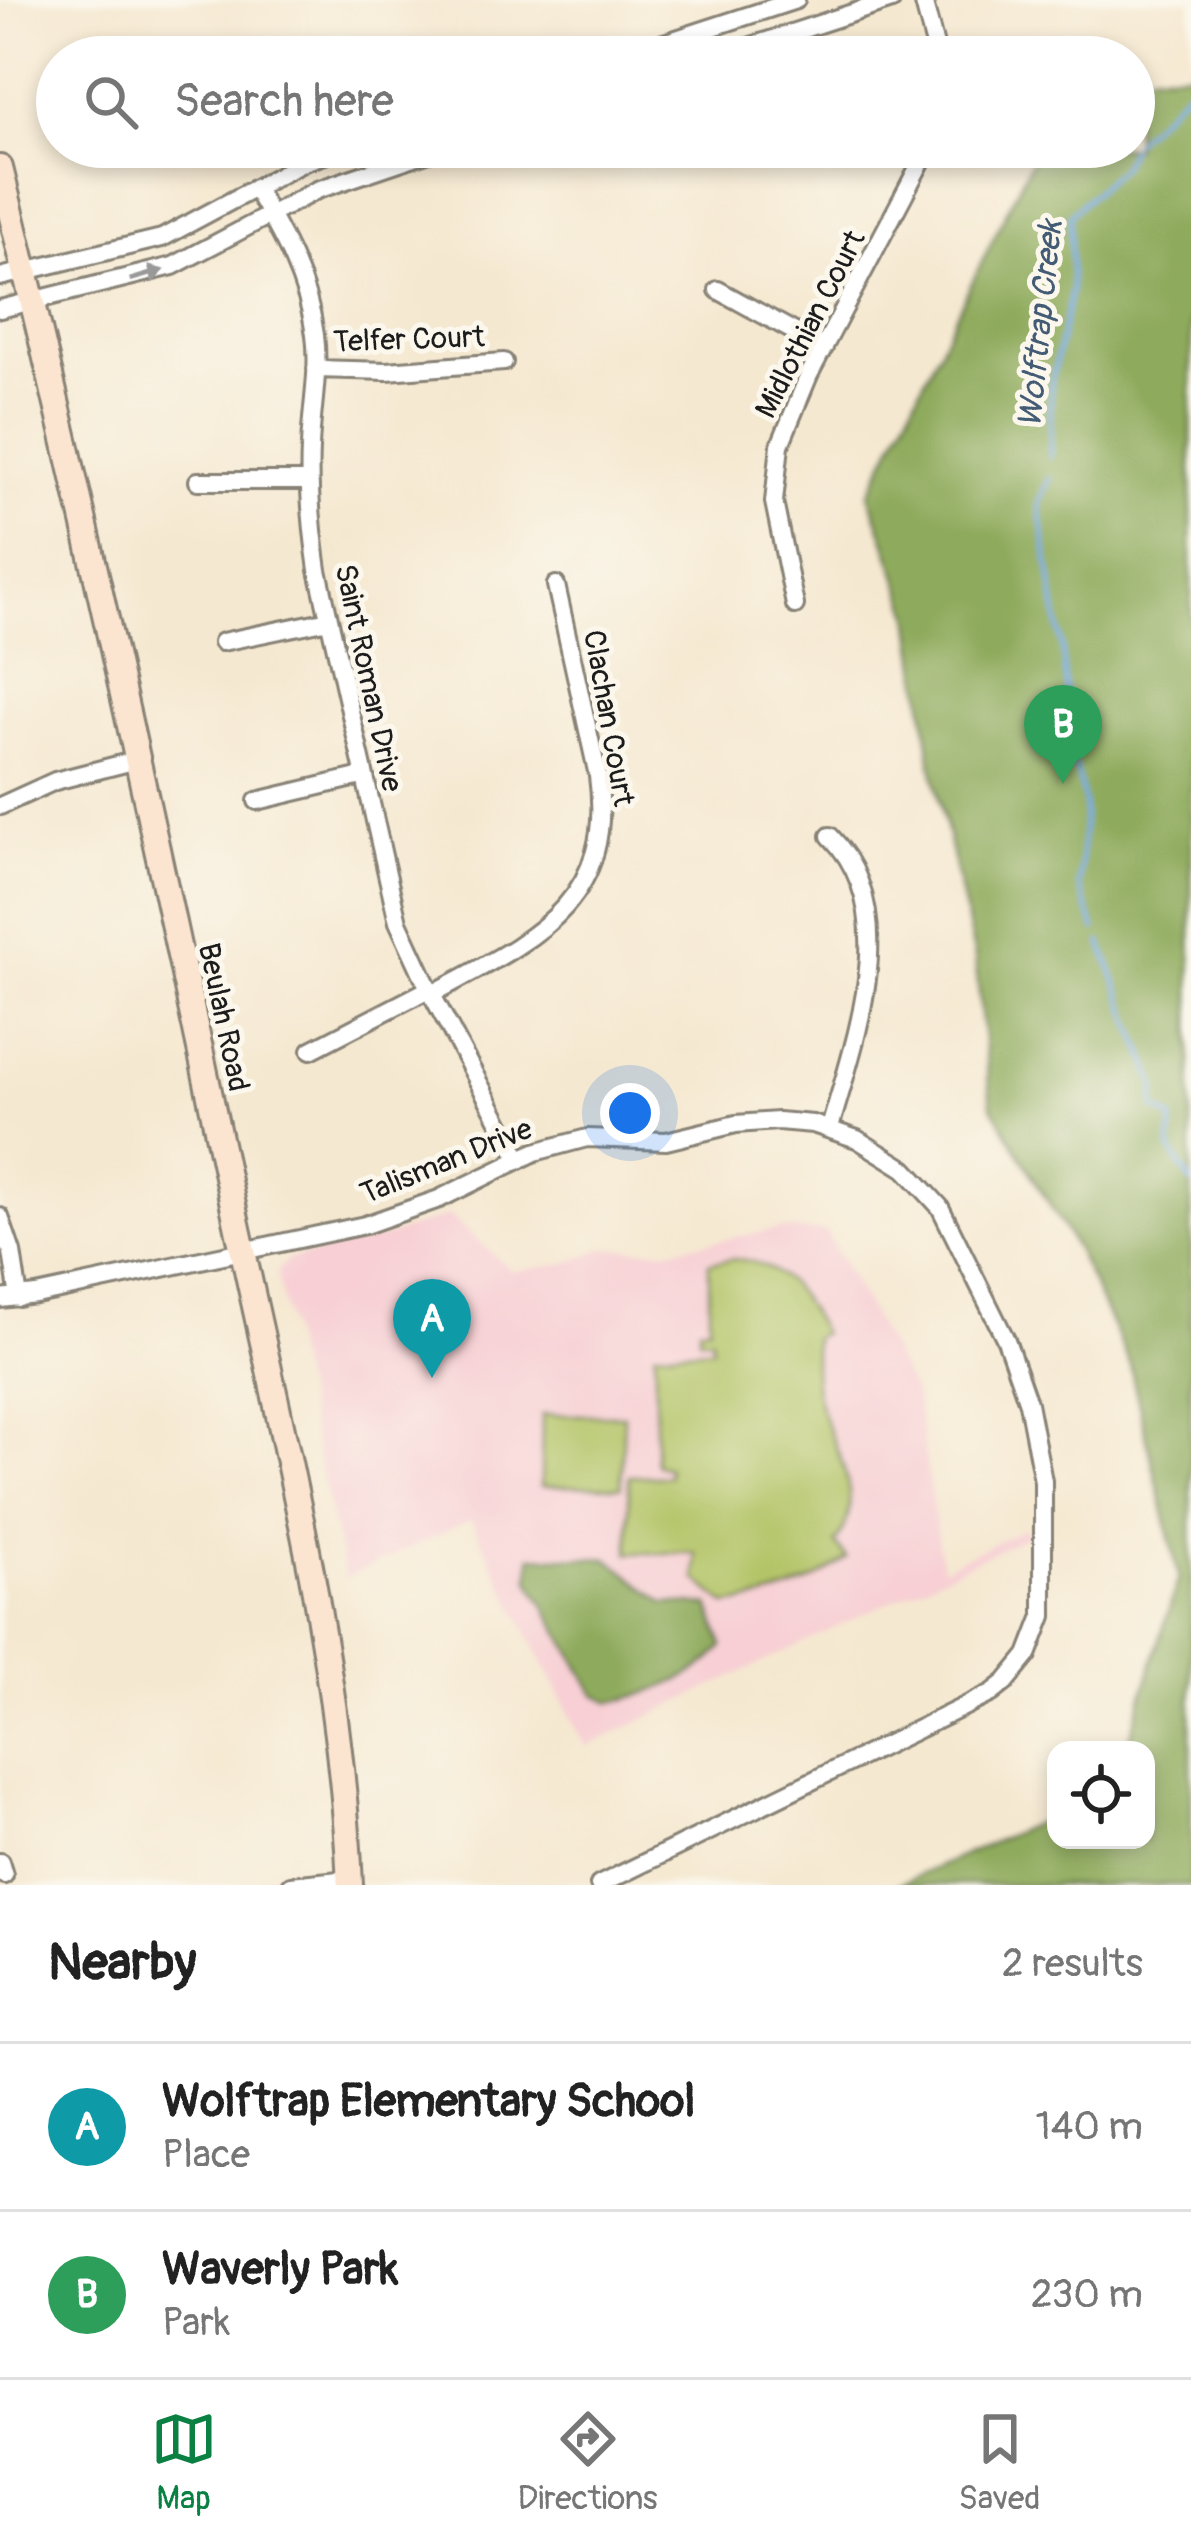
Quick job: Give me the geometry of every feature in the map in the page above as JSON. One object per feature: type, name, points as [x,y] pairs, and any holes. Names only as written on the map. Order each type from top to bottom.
[{"type":"main road","name":"Beulah Road","points":[[0,168],[13,275],[33,302],[101,584],[291,1456],[341,1744],[349,1882]]},
{"type":"street","points":[[685,36],[796,0]]},
{"type":"street","points":[[782,36],[892,0]]},
{"type":"street","points":[[923,0],[932,36]]},
{"type":"street","points":[[13,275],[162,238],[293,168]]},
{"type":"street","points":[[0,309],[173,266],[330,185],[381,168]]},
{"type":"street","name":"Midlothian Court","points":[[795,605],[777,533],[775,473],[788,419],[917,168]]},
{"type":"street","name":"Saint Roman Drive","points":[[255,188],[300,273],[309,304],[316,369],[311,521],[328,620],[398,922],[520,1160]]},
{"type":"street","points":[[718,290],[824,348]]},
{"type":"street","name":"Telfer Court","points":[[316,369],[405,370],[504,362]]},
{"type":"street","points":[[198,481],[309,481]]},
{"type":"street","name":"Clachan Court","points":[[311,1050],[539,934],[575,897],[596,851],[602,802],[556,585]]},
{"type":"street","points":[[222,642],[328,620]]},
{"type":"street","points":[[0,806],[55,781],[136,760]]},
{"type":"street","points":[[256,801],[362,776]]},
{"type":"street","points":[[830,836],[856,875],[869,940],[865,1002],[830,1128]]},
{"type":"street","name":"Talisman Drive","points":[[0,1299],[365,1225],[416,1209],[520,1160],[587,1138],[666,1141],[753,1121],[830,1128],[894,1161],[940,1208],[1006,1340],[1028,1403],[1043,1481],[1042,1616],[1028,1655],[992,1693],[598,1885]]},
{"type":"street","points":[[0,1217],[20,1298]]},
{"type":"street","points":[[291,1885],[349,1882]]},
{"type":"shaded area","points":[[449,1215],[512,1271],[567,1263],[605,1248],[665,1250],[779,1229],[826,1232],[916,1397],[942,1568],[1026,1528],[1027,1536],[586,1747],[471,1520],[345,1578],[277,1276],[279,1268],[289,1259],[381,1238]]},
{"type":"green space","points":[[1191,72],[1191,1885],[897,1885],[1047,1818],[1047,1849],[1155,1849],[1155,1741],[1129,1741],[1179,1577],[1129,1362],[1077,1251],[991,1105],[975,957],[931,761],[911,615],[869,494],[1028,168],[1155,168],[1155,73]]},
{"type":"green space","points":[[732,1259],[764,1266],[787,1282],[822,1333],[814,1338],[815,1389],[844,1470],[849,1507],[835,1543],[847,1558],[790,1591],[726,1605],[696,1579],[696,1553],[629,1553],[629,1476],[668,1476],[668,1468],[657,1465],[655,1459],[655,1352],[712,1348],[711,1338],[699,1338],[699,1327],[709,1326],[709,1263]]},
{"type":"green space","points":[[542,1415],[624,1415],[621,1487],[541,1486]]},
{"type":"green space","points":[[531,1556],[609,1559],[664,1603],[709,1605],[723,1646],[687,1676],[611,1702],[595,1694],[530,1580]]},
{"type":"waterway","name":"Wolftrap Creek","points":[[1155,121],[1191,86]]},
{"type":"waterway","name":"Wolftrap Creek","points":[[1050,457],[1051,384],[1071,291],[1070,215],[1120,168]]},
{"type":"waterway","name":"Wolftrap Creek","points":[[1050,478],[1039,503],[1062,648],[1071,752],[1085,803],[1079,886],[1095,929]]},
{"type":"waterway","name":"Wolftrap Creek","points":[[1101,942],[1156,1086],[1154,1107],[1172,1119],[1170,1148],[1191,1183]]},
{"type":"place","name":"Waverly Park","points":[[1063,784]]},
{"type":"place","name":"Wolftrap Elementary School","points":[[432,1378]]}]
